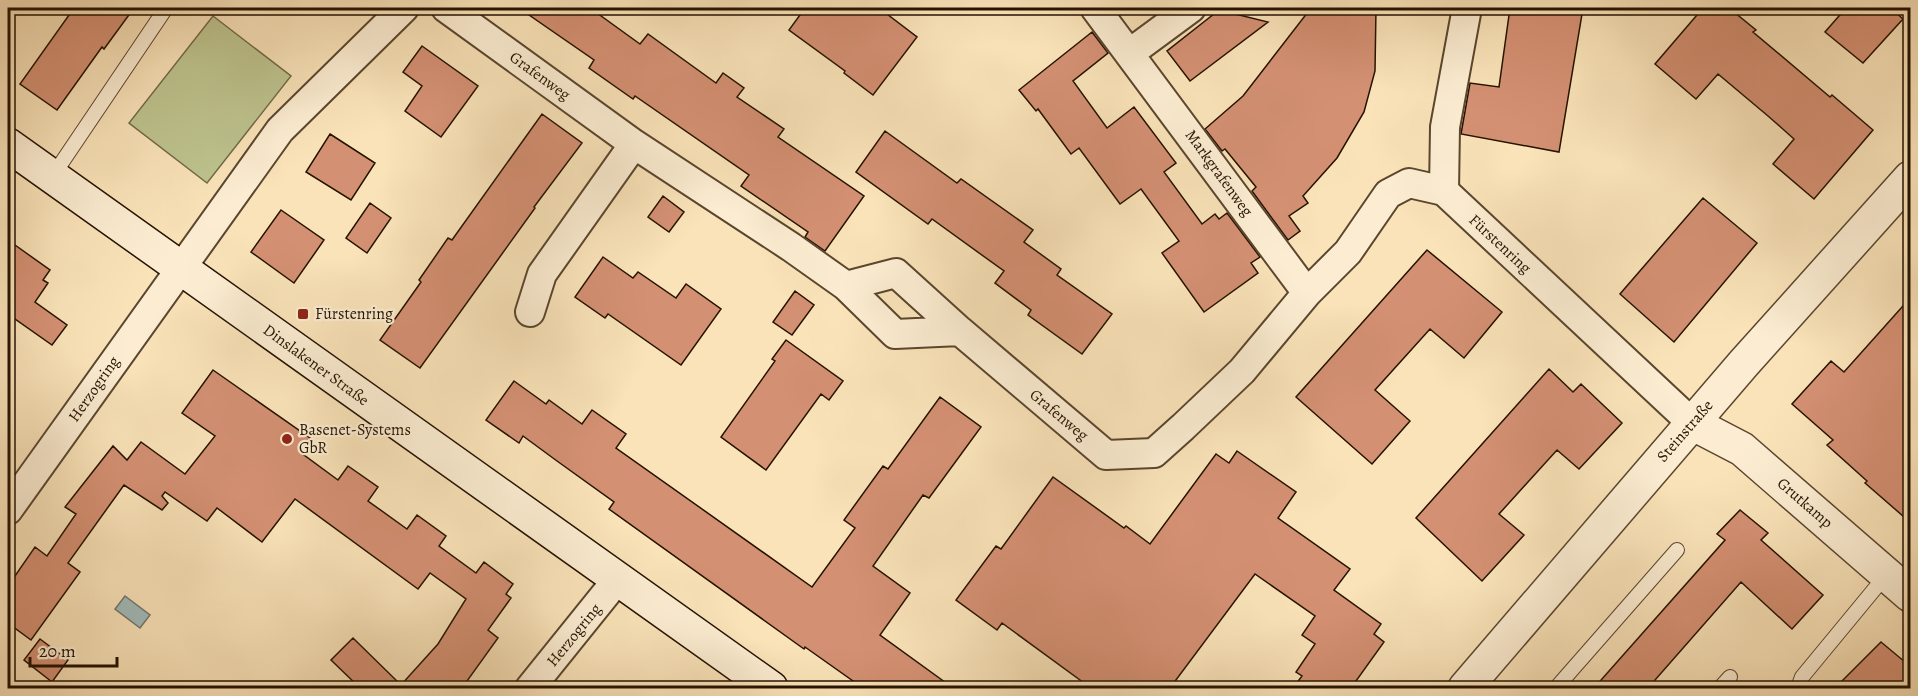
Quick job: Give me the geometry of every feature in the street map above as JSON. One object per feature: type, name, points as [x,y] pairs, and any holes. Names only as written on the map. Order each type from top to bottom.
[{"type":"main road","name":"Dinslakener Straße","points":[[8,145],[771,688]]},
{"type":"main road","name":"Steinstraße","points":[[1465,688],[1692,423],[1911,178]]},
{"type":"main road","name":"Grutkamp","points":[[1692,423],[1742,449],[1899,585]]},
{"type":"street","points":[[181,268],[280,130],[404,8]]},
{"type":"street","name":"Grafenweg","points":[[446,8],[634,144],[846,286],[895,334],[960,331],[1106,455],[1154,453],[1242,371],[1307,293],[1348,252],[1388,194],[1409,183],[1444,191]]},
{"type":"street","name":"Markgrafenweg","points":[[1095,8],[1307,293]]},
{"type":"street","points":[[1130,53],[1191,8]]},
{"type":"street","points":[[1444,191],[1445,127],[1467,8]]},
{"type":"street","points":[[530,312],[542,274],[634,144]]},
{"type":"street","name":"Fürstenring","points":[[1444,191],[1692,423]]},
{"type":"street","name":"Herzogring","points":[[8,510],[181,268]]},
{"type":"street","points":[[846,286],[896,273],[960,331]]},
{"type":"street","name":"Herzogring","points":[[530,688],[617,580]]},
{"type":"lane","points":[[51,177],[166,8]]},
{"type":"lane","points":[[1556,688],[1677,550]]},
{"type":"lane","points":[[1798,688],[1802,677],[1899,585]]},
{"type":"lane","points":[[1720,688],[1730,676]]},
{"type":"green space","points":[[213,16],[291,76],[207,183],[129,123]]},
{"type":"water","points":[[125,596],[150,615],[140,628],[115,609]]},
{"type":"building","points":[[74,8],[134,8],[104,49],[102,47],[57,110],[20,84]]},
{"type":"building","points":[[519,8],[590,8],[640,44],[648,34],[716,83],[723,73],[744,88],[737,97],[784,129],[778,137],[864,196],[825,251],[805,237],[808,232],[741,186],[749,175],[635,96],[633,99],[589,68],[594,60]]},
{"type":"building","points":[[805,8],[879,8],[917,37],[873,95],[844,73],[845,71],[789,30]]},
{"type":"building","points":[[1311,8],[1376,8],[1375,71],[1364,112],[1337,158],[1303,196],[1308,203],[1289,216],[1300,231],[1288,240],[1252,191],[1256,187],[1225,149],[1222,151],[1205,129],[1243,96]]},
{"type":"building","points":[[1510,8],[1583,8],[1559,152],[1461,134],[1470,83],[1499,87]]},
{"type":"building","points":[[1703,8],[1729,8],[1756,30],[1753,32],[1873,130],[1814,199],[1773,164],[1794,139],[1768,116],[1718,74],[1696,99],[1655,64]]},
{"type":"building","points":[[1846,8],[1891,8],[1903,19],[1863,63],[1825,32]]},
{"type":"building","points":[[1219,10],[1268,22],[1190,81],[1167,51]]},
{"type":"building","points":[[1092,32],[1108,53],[1073,81],[1107,128],[1134,107],[1176,163],[1164,172],[1202,224],[1215,214],[1219,219],[1227,213],[1260,257],[1251,263],[1258,273],[1204,312],[1162,253],[1179,241],[1141,189],[1120,204],[1079,148],[1071,154],[1038,109],[1036,111],[1019,90]]},
{"type":"building","points":[[422,46],[478,86],[441,137],[405,111],[422,86],[403,72]]},
{"type":"building","points":[[542,114],[582,143],[420,368],[380,340],[421,282],[419,280],[448,238],[452,240]]},
{"type":"building","points":[[885,131],[957,183],[961,179],[1033,230],[1024,242],[1061,269],[1057,275],[1112,314],[1082,354],[1028,315],[1031,310],[995,283],[1004,271],[932,219],[928,224],[856,172]]},
{"type":"building","points":[[330,134],[375,163],[351,200],[306,172]]},
{"type":"building","points":[[663,196],[684,212],[669,232],[648,217]]},
{"type":"building","points":[[1703,198],[1757,243],[1674,342],[1620,294]]},
{"type":"building","points":[[370,203],[391,218],[367,253],[346,238]]},
{"type":"building","points":[[281,210],[324,240],[294,283],[251,252]]},
{"type":"building","points":[[8,240],[50,270],[43,280],[48,283],[35,302],[67,325],[52,345],[8,314]]},
{"type":"building","points":[[1427,250],[1502,312],[1464,358],[1430,329],[1375,390],[1410,421],[1372,464],[1296,397]]},
{"type":"building","points":[[603,257],[633,278],[638,272],[676,298],[686,284],[721,309],[681,365],[608,314],[605,318],[575,297]]},
{"type":"building","points":[[795,291],[814,305],[792,335],[773,322]]},
{"type":"building","points":[[1911,297],[1911,523],[1865,483],[1867,481],[1827,445],[1833,440],[1792,404],[1831,361],[1844,372]]},
{"type":"building","points":[[786,340],[843,381],[829,400],[821,394],[766,470],[721,437],[775,361],[772,359]]},
{"type":"building","points":[[1549,369],[1573,392],[1581,384],[1622,423],[1579,469],[1557,450],[1499,514],[1524,535],[1482,581],[1416,518]]},
{"type":"building","points":[[213,370],[310,438],[300,452],[338,480],[348,466],[378,487],[368,501],[407,529],[417,515],[446,536],[439,546],[476,573],[484,562],[513,584],[506,594],[511,598],[488,630],[498,638],[462,688],[360,688],[331,660],[353,638],[401,685],[438,644],[466,599],[430,573],[418,589],[295,499],[262,542],[217,508],[207,521],[165,492],[162,496],[168,503],[162,510],[124,485],[68,563],[80,572],[31,640],[8,623],[8,586],[35,547],[47,556],[76,514],[65,507],[113,446],[127,460],[141,442],[185,474],[215,436],[182,413]]},
{"type":"building","points":[[514,381],[546,404],[549,400],[582,424],[592,410],[626,434],[616,448],[812,587],[855,528],[844,520],[883,466],[888,469],[940,397],[981,427],[929,498],[923,495],[873,566],[910,593],[880,635],[953,688],[863,688],[805,647],[804,649],[609,509],[614,502],[523,436],[519,443],[486,420]]},
{"type":"building","points":[[1237,451],[1296,492],[1278,518],[1350,569],[1334,590],[1381,624],[1374,634],[1384,642],[1351,688],[1293,688],[1302,676],[1296,672],[1315,644],[1302,635],[1315,616],[1255,574],[1170,688],[1091,688],[1002,623],[997,630],[956,600],[996,546],[1001,549],[1053,477],[1150,544],[1216,454],[1229,463]]},
{"type":"building","points":[[1740,510],[1768,533],[1761,540],[1823,595],[1792,629],[1741,582],[1648,688],[1594,688],[1725,540],[1717,534]]},
{"type":"building","points":[[40,639],[68,660],[52,682],[24,660]]},
{"type":"building","points":[[1881,642],[1911,667],[1911,688],[1835,688]]},
{"type":"place","name":"Fürstenring","points":[[303,314]]},
{"type":"place","name":"Basenet-Systems GbR","points":[[287,439]]}]
